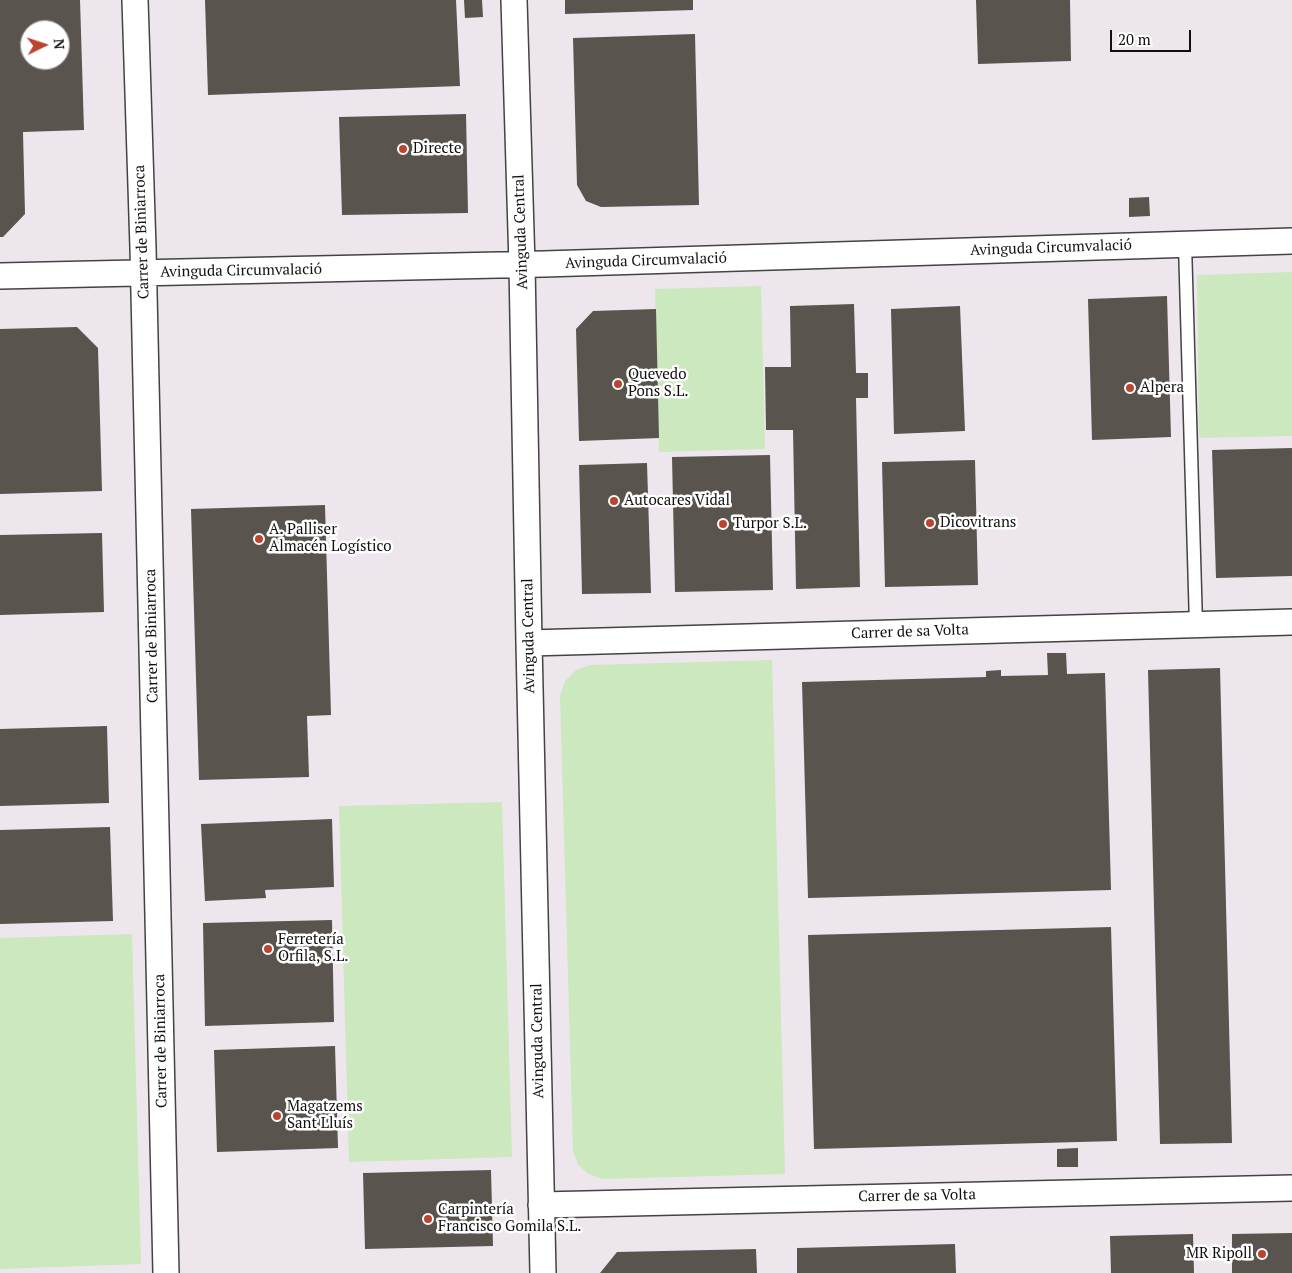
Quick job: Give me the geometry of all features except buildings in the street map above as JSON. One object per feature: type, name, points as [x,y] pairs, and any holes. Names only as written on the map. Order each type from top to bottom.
[{"type":"street","name":"Carrer de Biniarroca","points":[[135,0],[166,1273]]},
{"type":"street","name":"Avinguda Central","points":[[514,0],[522,265],[543,1273]]},
{"type":"street","name":"Avinguda Circumvalació","points":[[0,276],[522,265],[1292,241]]},
{"type":"street","name":"Carrer de sa Volta","points":[[529,643],[1292,622]]},
{"type":"street","name":"Carrer de sa Volta","points":[[541,1205],[1292,1188]]},
{"type":"lane","points":[[1184,244],[1196,625]]},
{"type":"shaded area","points":[[0,0],[1292,0],[1292,1273],[0,1273]]},
{"type":"green space","points":[[1292,272],[1292,436],[1199,438],[1197,275]]},
{"type":"green space","points":[[761,286],[765,449],[659,452],[655,289]]},
{"type":"green space","points":[[772,660],[785,1174],[602,1179],[589,1174],[578,1165],[573,1151],[560,696],[565,681],[576,670],[590,665]]},
{"type":"green space","points":[[502,802],[512,1157],[349,1162],[339,806]]},
{"type":"green space","points":[[132,934],[141,1264],[0,1269],[0,938]]},
{"type":"place","name":"Directe","points":[[403,149]]},
{"type":"place","name":"Quevedo Pons S.L.","points":[[618,384]]},
{"type":"place","name":"Alpera","points":[[1130,388]]},
{"type":"place","name":"Autocares Vidal","points":[[614,501]]},
{"type":"place","name":"Dicovitrans","points":[[930,523]]},
{"type":"place","name":"Turpor S.L.","points":[[723,524]]},
{"type":"place","name":"A. Palliser Almacén Logístico","points":[[259,539]]},
{"type":"place","name":"Ferretería Orfila, S.L.","points":[[268,949]]},
{"type":"place","name":"Magatzems Sant Lluís","points":[[277,1116]]},
{"type":"place","name":"Carpintería Francisco Gomila S.L.","points":[[428,1219]]},
{"type":"place","name":"MR Ripoll","points":[[1262,1254]]}]
